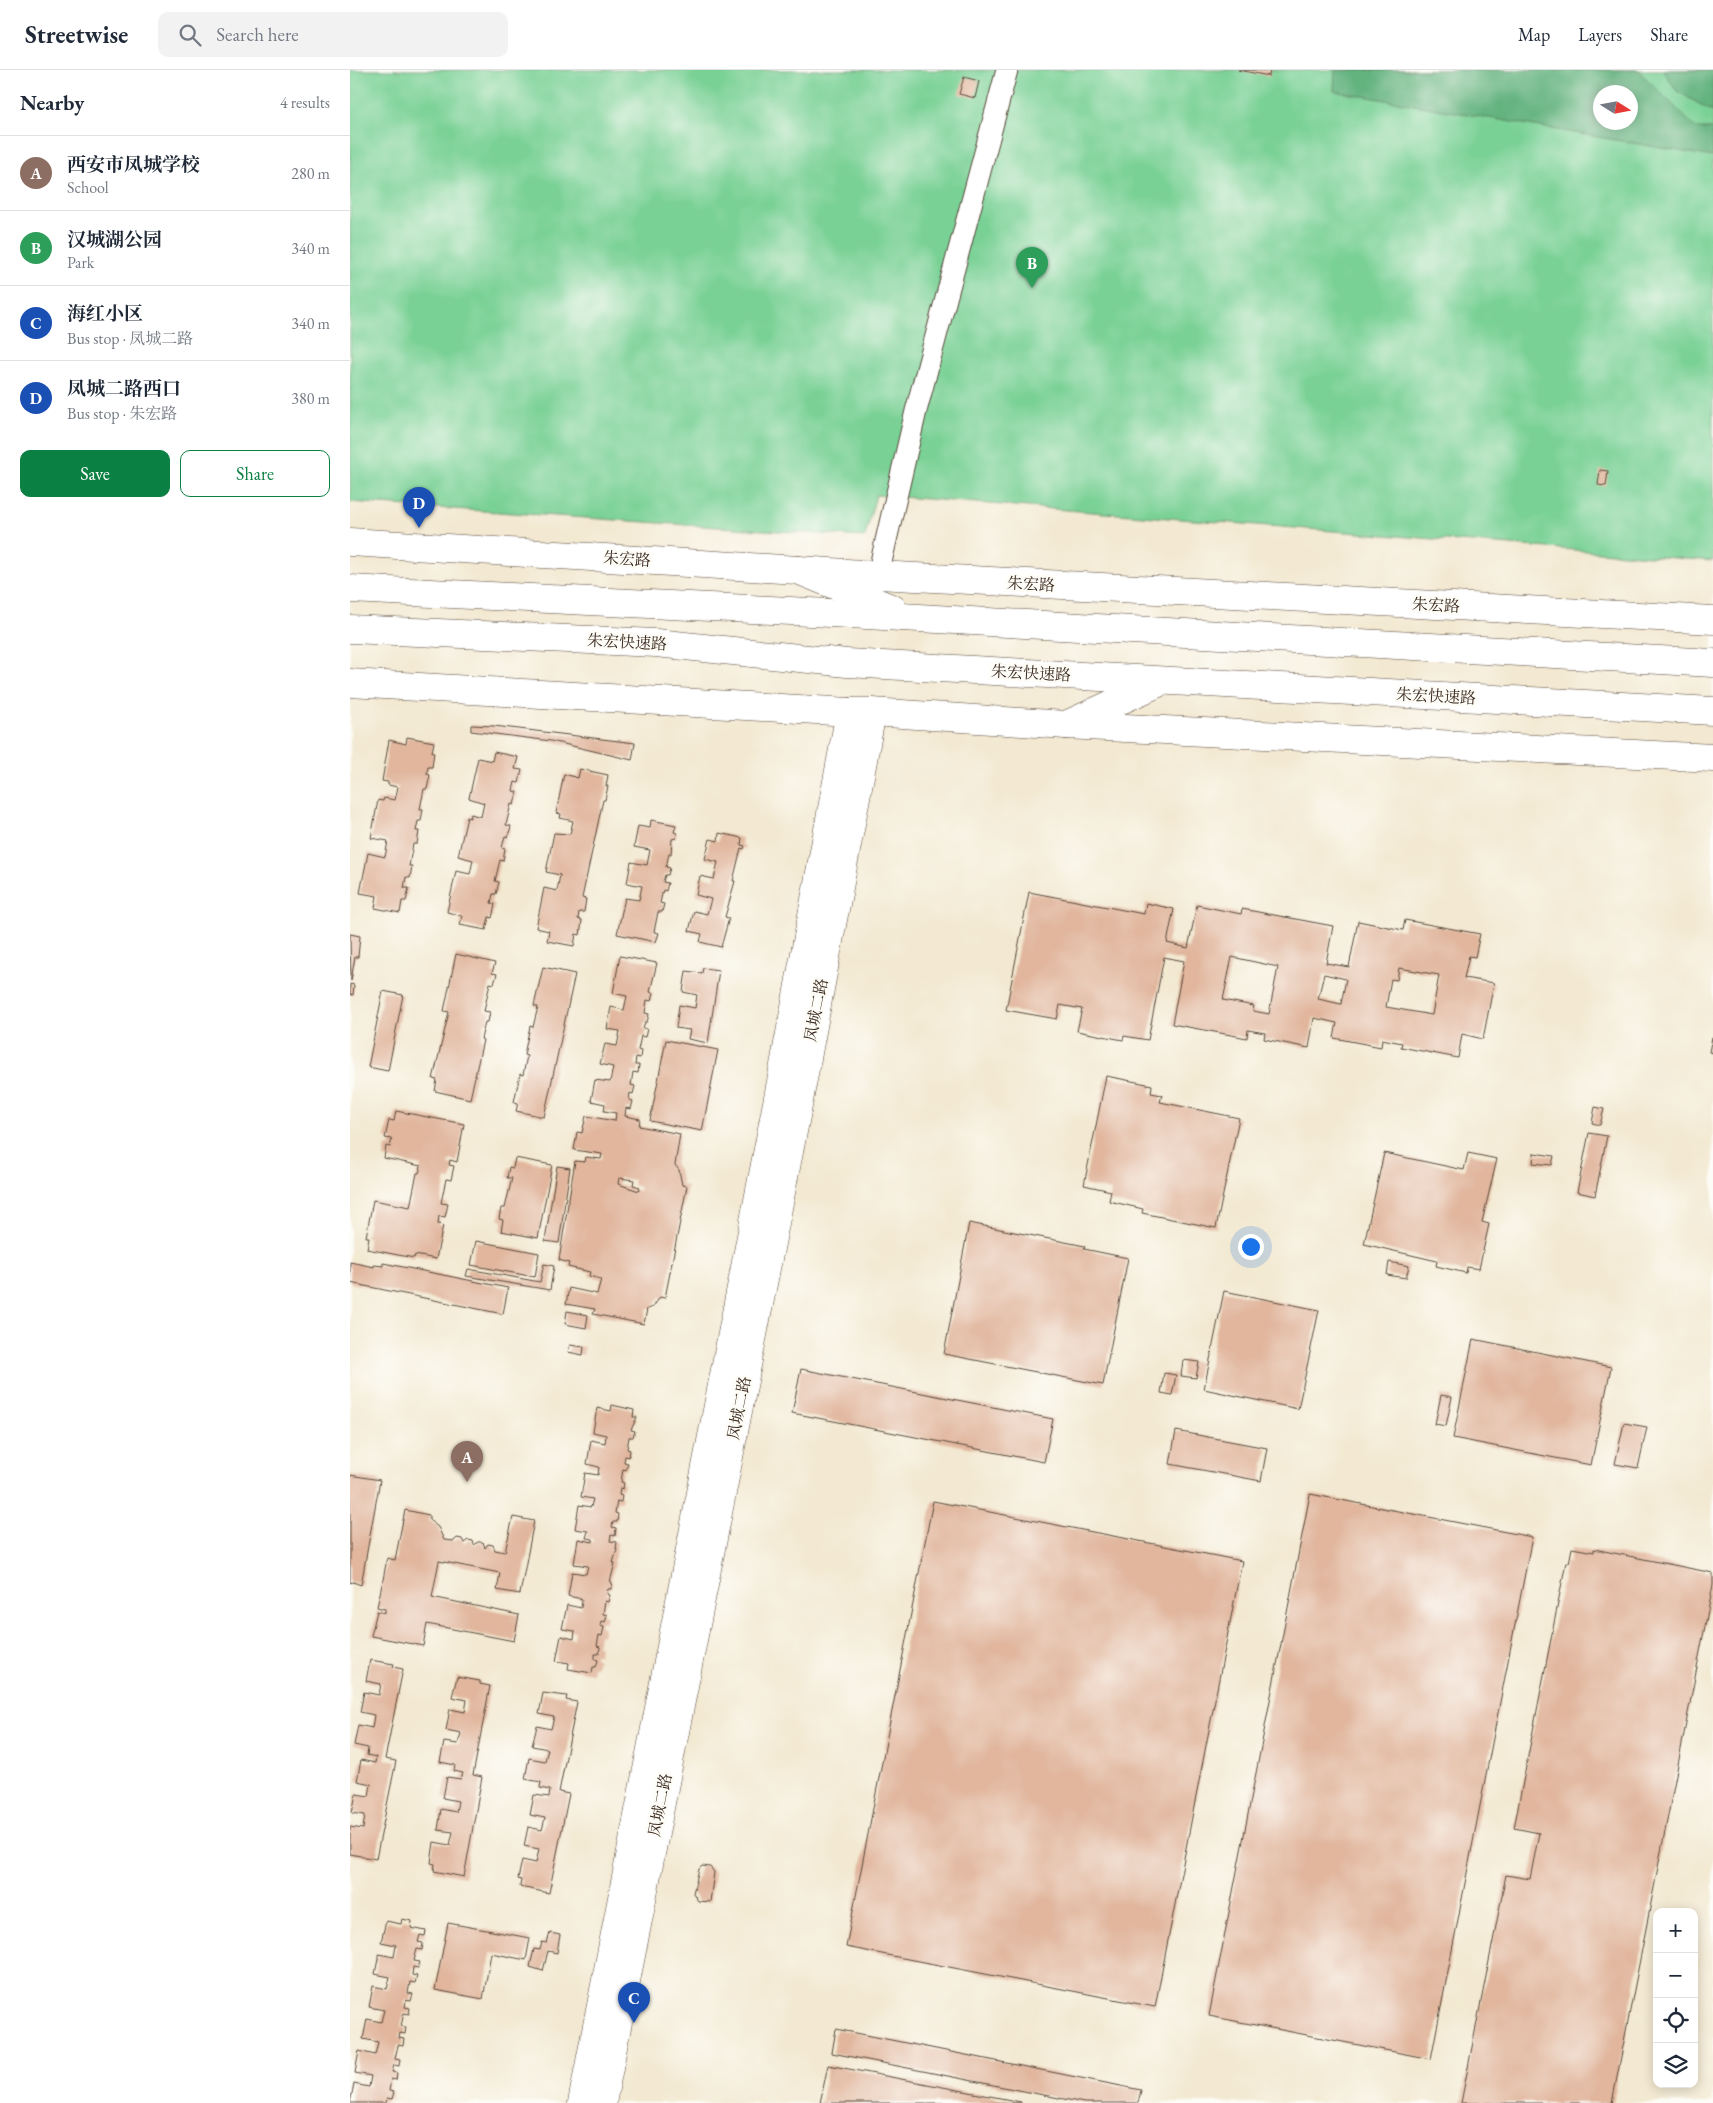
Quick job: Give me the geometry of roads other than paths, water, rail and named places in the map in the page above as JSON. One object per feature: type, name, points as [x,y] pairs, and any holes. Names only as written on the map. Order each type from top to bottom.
[{"type":"main road","name":"朱宏路","points":[[350,542],[878,575],[1713,620]]},
{"type":"main road","points":[[798,570],[913,618]]},
{"type":"main road","points":[[350,589],[913,618],[1713,663]]},
{"type":"main road","name":"朱宏快速路","points":[[350,629],[656,643],[848,663],[1713,711]]},
{"type":"main road","points":[[1066,725],[1162,681]]},
{"type":"main road","points":[[350,683],[1066,725],[1713,758]]},
{"type":"main road","name":"凤城二路","points":[[582,2103],[771,1133],[861,712]]},
{"type":"main road","name":"凤城二路","points":[[602,2103],[798,1106],[861,712]]},
{"type":"street","points":[[878,575],[916,411],[1008,70]]},
{"type":"place","name":"汉城湖公园","points":[[1032,288]]},
{"type":"place","name":"凤城二路西口","points":[[419,528]]},
{"type":"place","name":"西安市凤城学校","points":[[467,1482]]},
{"type":"place","name":"海红小区","points":[[634,2023]]}]
